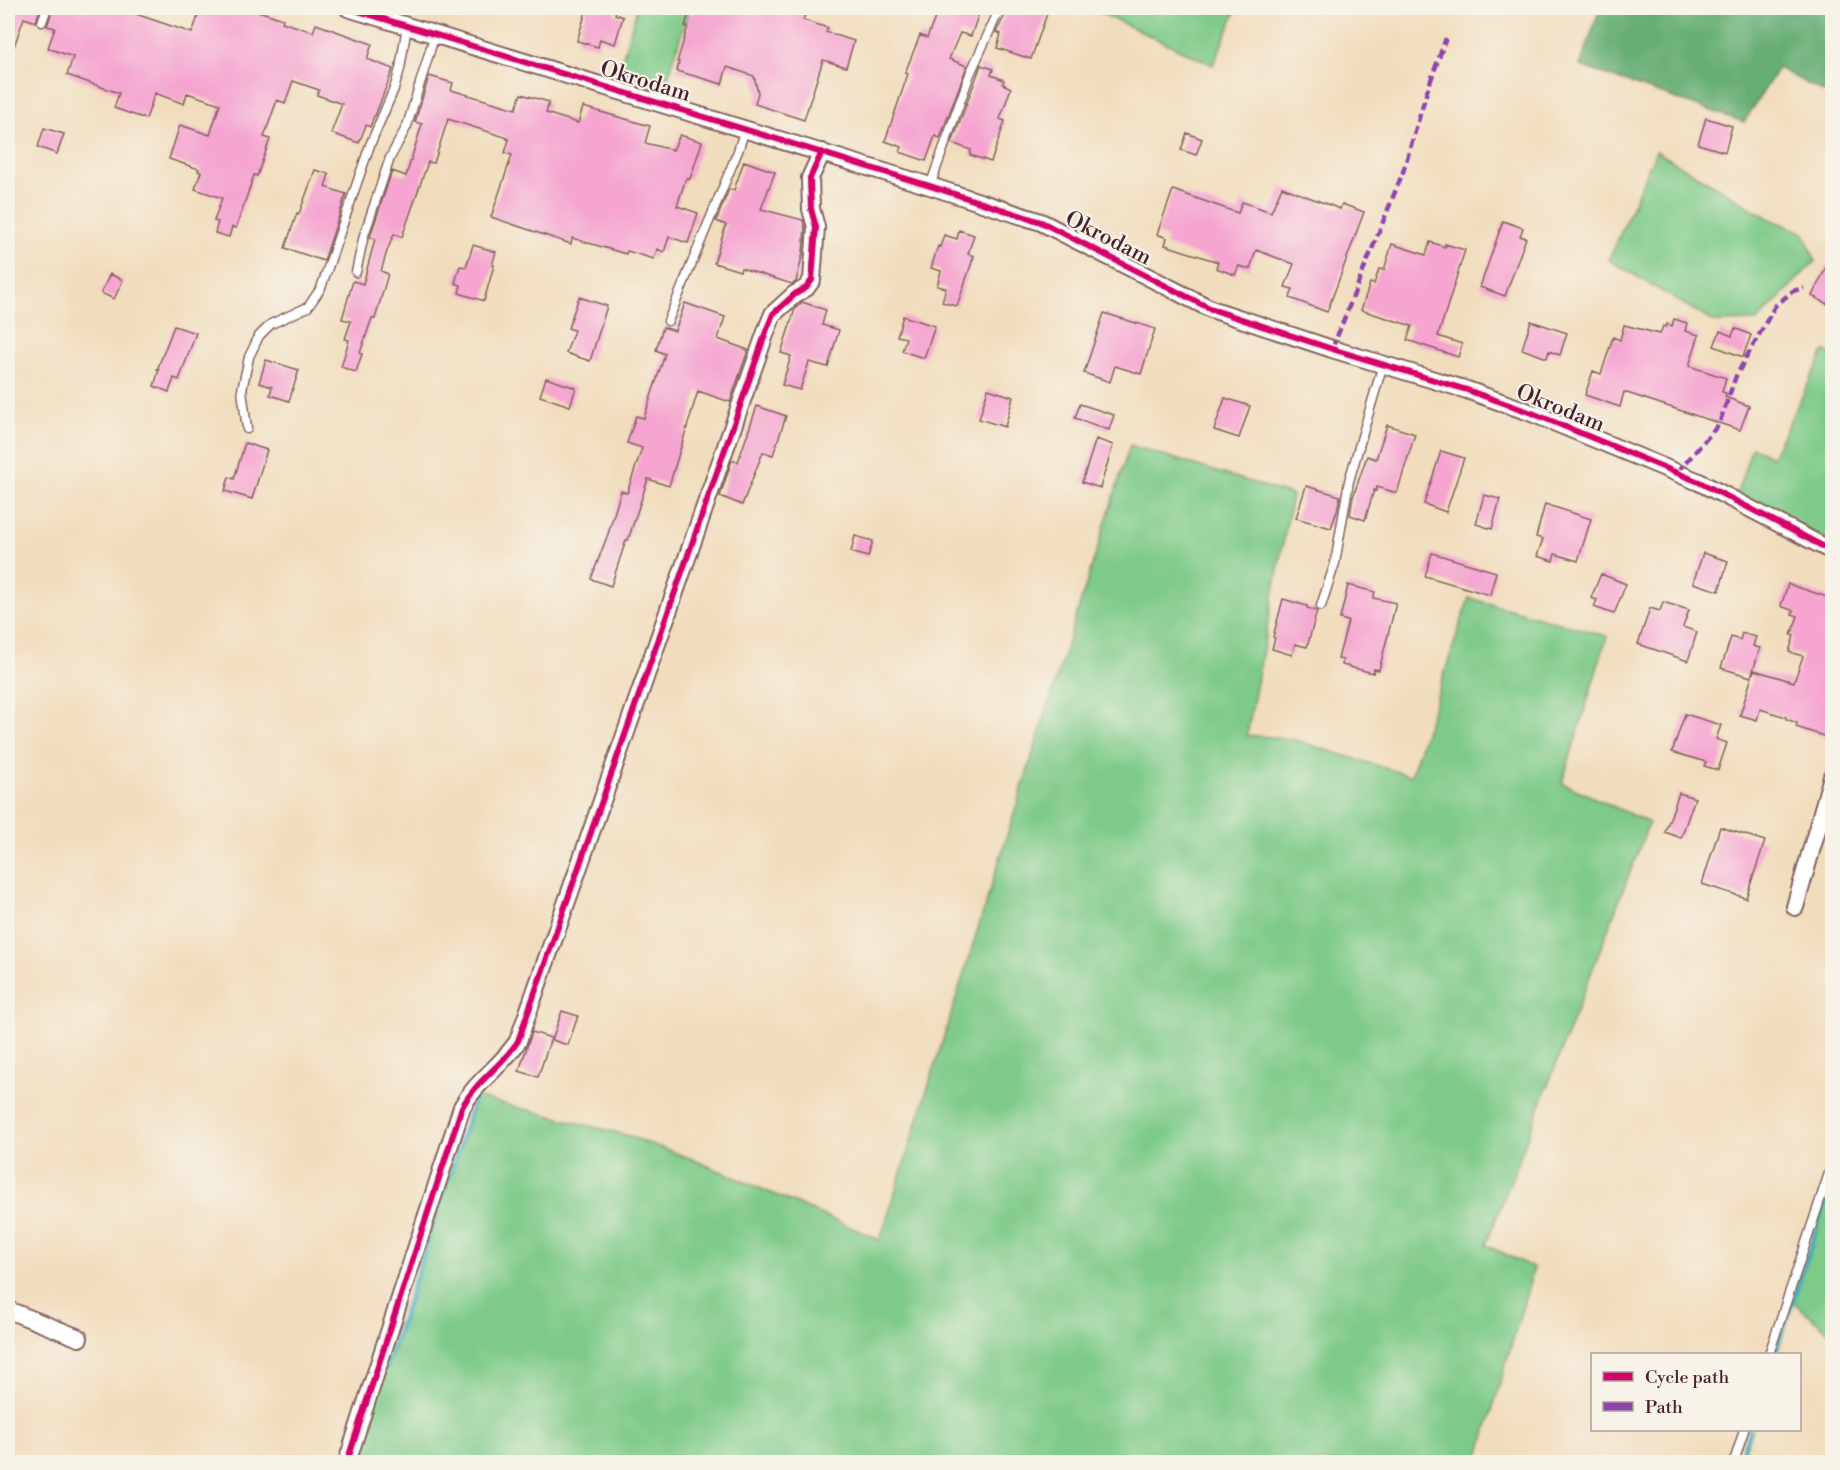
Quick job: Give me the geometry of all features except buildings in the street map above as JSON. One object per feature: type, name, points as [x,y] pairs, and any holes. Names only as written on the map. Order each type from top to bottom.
[{"type":"street","name":"Okrodam","points":[[348,8],[822,152],[1041,222],[1211,309],[1510,405],[1699,482],[1833,551]]},
{"type":"street","points":[[347,1462],[462,1107],[468,1095],[510,1053],[518,1041],[767,329],[773,314],[795,294],[806,288],[812,280],[816,227],[811,209],[810,178],[822,152]]},
{"type":"street","points":[[1795,907],[1833,777]]},
{"type":"street","points":[[8,1310],[79,1338]]},
{"type":"lane","points":[[42,22],[47,8]]},
{"type":"lane","points":[[930,186],[970,74],[1000,8]]},
{"type":"lane","points":[[247,429],[242,390],[249,357],[259,336],[271,324],[308,307],[321,288],[370,145],[394,89],[400,69],[407,25]]},
{"type":"lane","points":[[356,272],[367,224],[390,158],[407,126],[435,34]]},
{"type":"lane","points":[[668,321],[745,129]]},
{"type":"lane","points":[[1321,606],[1335,563],[1349,481],[1383,364]]},
{"type":"lane","points":[[1769,1353],[1833,1164]]},
{"type":"lane","points":[[1734,1462],[1744,1431]]},
{"type":"green space","points":[[637,8],[689,8],[663,95],[616,81]]},
{"type":"green space","points":[[1090,8],[1237,8],[1213,65]]},
{"type":"green space","points":[[1600,8],[1832,8],[1832,97],[1778,68],[1744,122],[1580,66]]},
{"type":"green space","points":[[1656,151],[1768,218],[1804,233],[1815,261],[1757,321],[1714,322],[1609,260]]},
{"type":"green space","points":[[1825,350],[1832,355],[1832,544],[1737,493],[1752,447],[1772,457]]},
{"type":"green space","points":[[1130,445],[1292,495],[1247,735],[1291,739],[1411,776],[1469,598],[1607,636],[1562,783],[1649,823],[1486,1245],[1534,1268],[1477,1462],[355,1462],[476,1097],[626,1135],[692,1159],[880,1240]]},
{"type":"green space","points":[[1832,1181],[1832,1334],[1792,1301]]},
{"type":"waterway","points":[[386,1368],[475,1098]]},
{"type":"waterway","points":[[1775,1353],[1832,1181]]},
{"type":"waterway","points":[[1739,1462],[1750,1431]]},
{"type":"marked path","points":[[1332,349],[1403,172],[1427,91],[1446,38]]},
{"type":"marked path","points":[[1677,473],[1719,424],[1736,376],[1775,306],[1793,291],[1804,288]]},
{"type":"cycle path","points":[[348,8],[1041,222],[1211,309],[1467,390],[1532,413],[1699,482],[1832,551]]},
{"type":"cycle path","points":[[347,1462],[462,1107],[474,1089],[518,1041],[767,329],[773,314],[795,294],[806,288],[812,280],[816,227],[811,209],[810,178],[822,152]]}]
